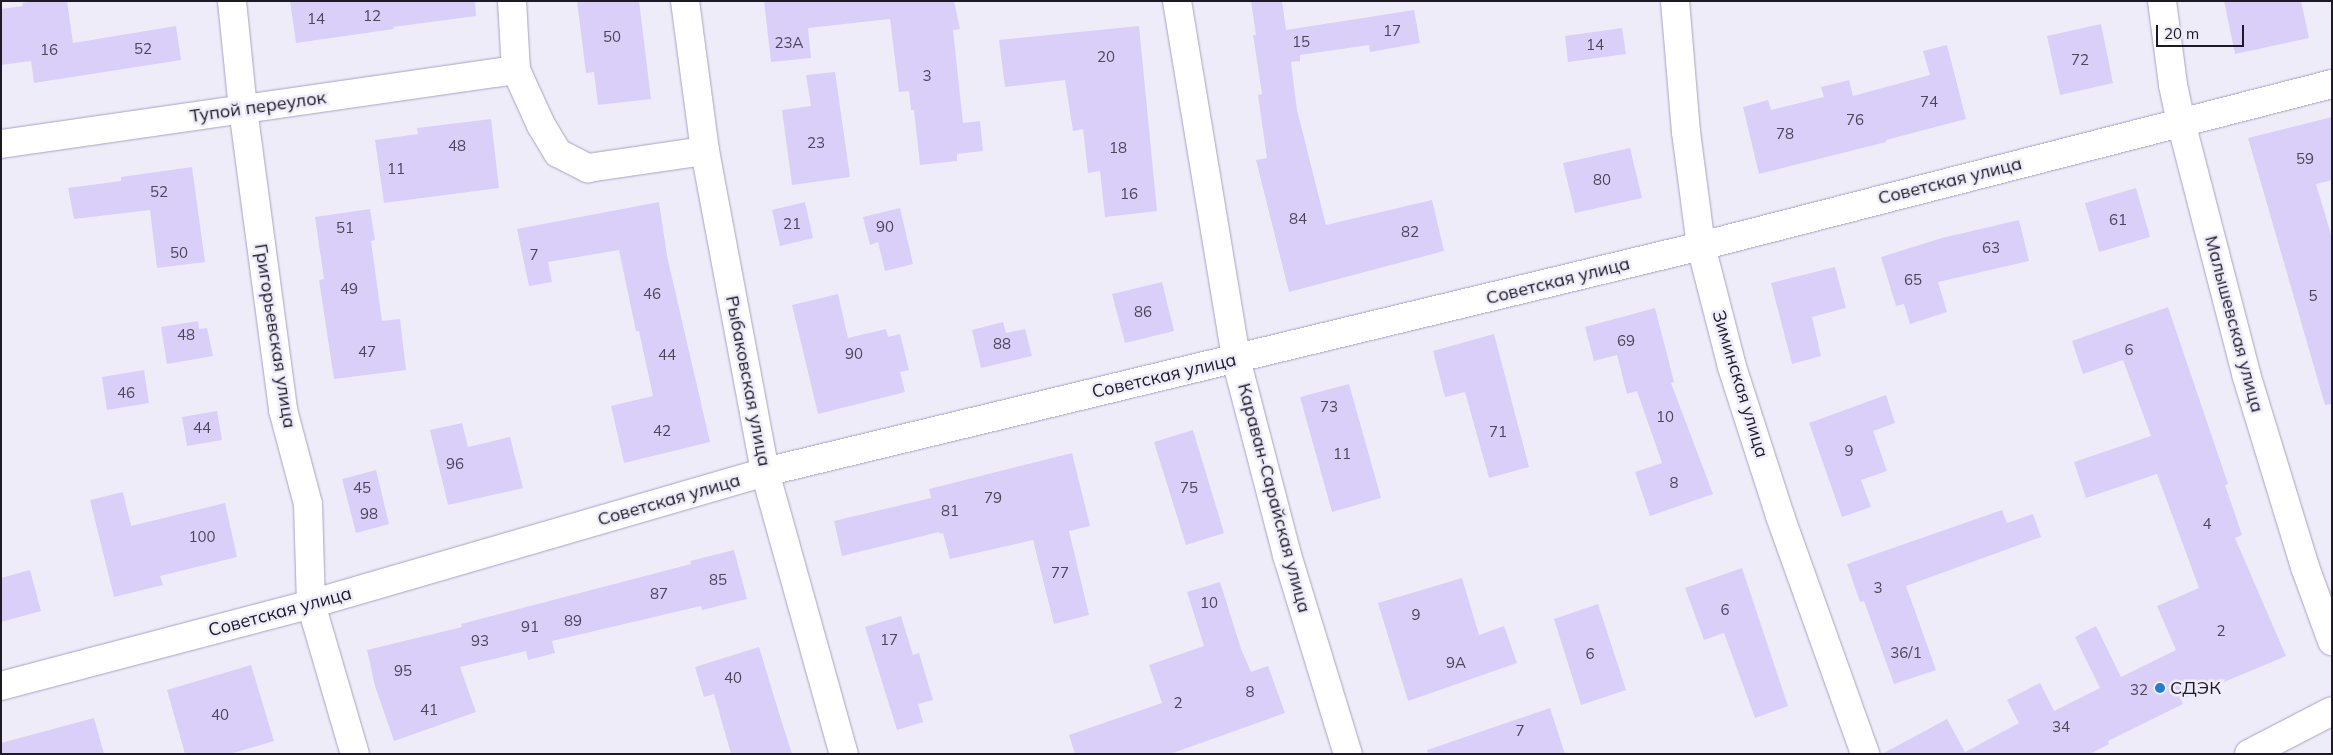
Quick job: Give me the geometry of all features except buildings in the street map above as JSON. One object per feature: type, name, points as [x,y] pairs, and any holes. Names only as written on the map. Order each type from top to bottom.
[{"type":"street","name":"Григорьевская улица","points":[[232,1],[243,109],[283,410],[308,504],[311,604],[355,754]]},
{"type":"street","points":[[512,1],[516,70],[541,125],[558,153],[588,168],[705,151]]},
{"type":"street","name":"Рыбаковская улица","points":[[685,1],[705,151],[765,472],[844,754]]},
{"type":"street","name":"Караван-Сарайская улица","points":[[1177,1],[1236,359],[1287,555],[1345,753]]},
{"type":"street","name":"Зиминская улица","points":[[1675,1],[1686,132],[1701,246],[1732,368],[1780,516],[1865,754]]},
{"type":"street","name":"Малышевская улица","points":[[2162,1],[2173,85],[2181,122],[2246,374],[2305,567],[2332,641]]},
{"type":"street","name":"Тупой переулок","points":[[1,144],[516,70]]},
{"type":"street","name":"Советская улица","points":[[1,686],[311,604],[765,472],[1701,246],[2332,84]]},
{"type":"street","points":[[2248,754],[2332,711]]},
{"type":"place","name":"СДЭК","points":[[2160,688]]}]
